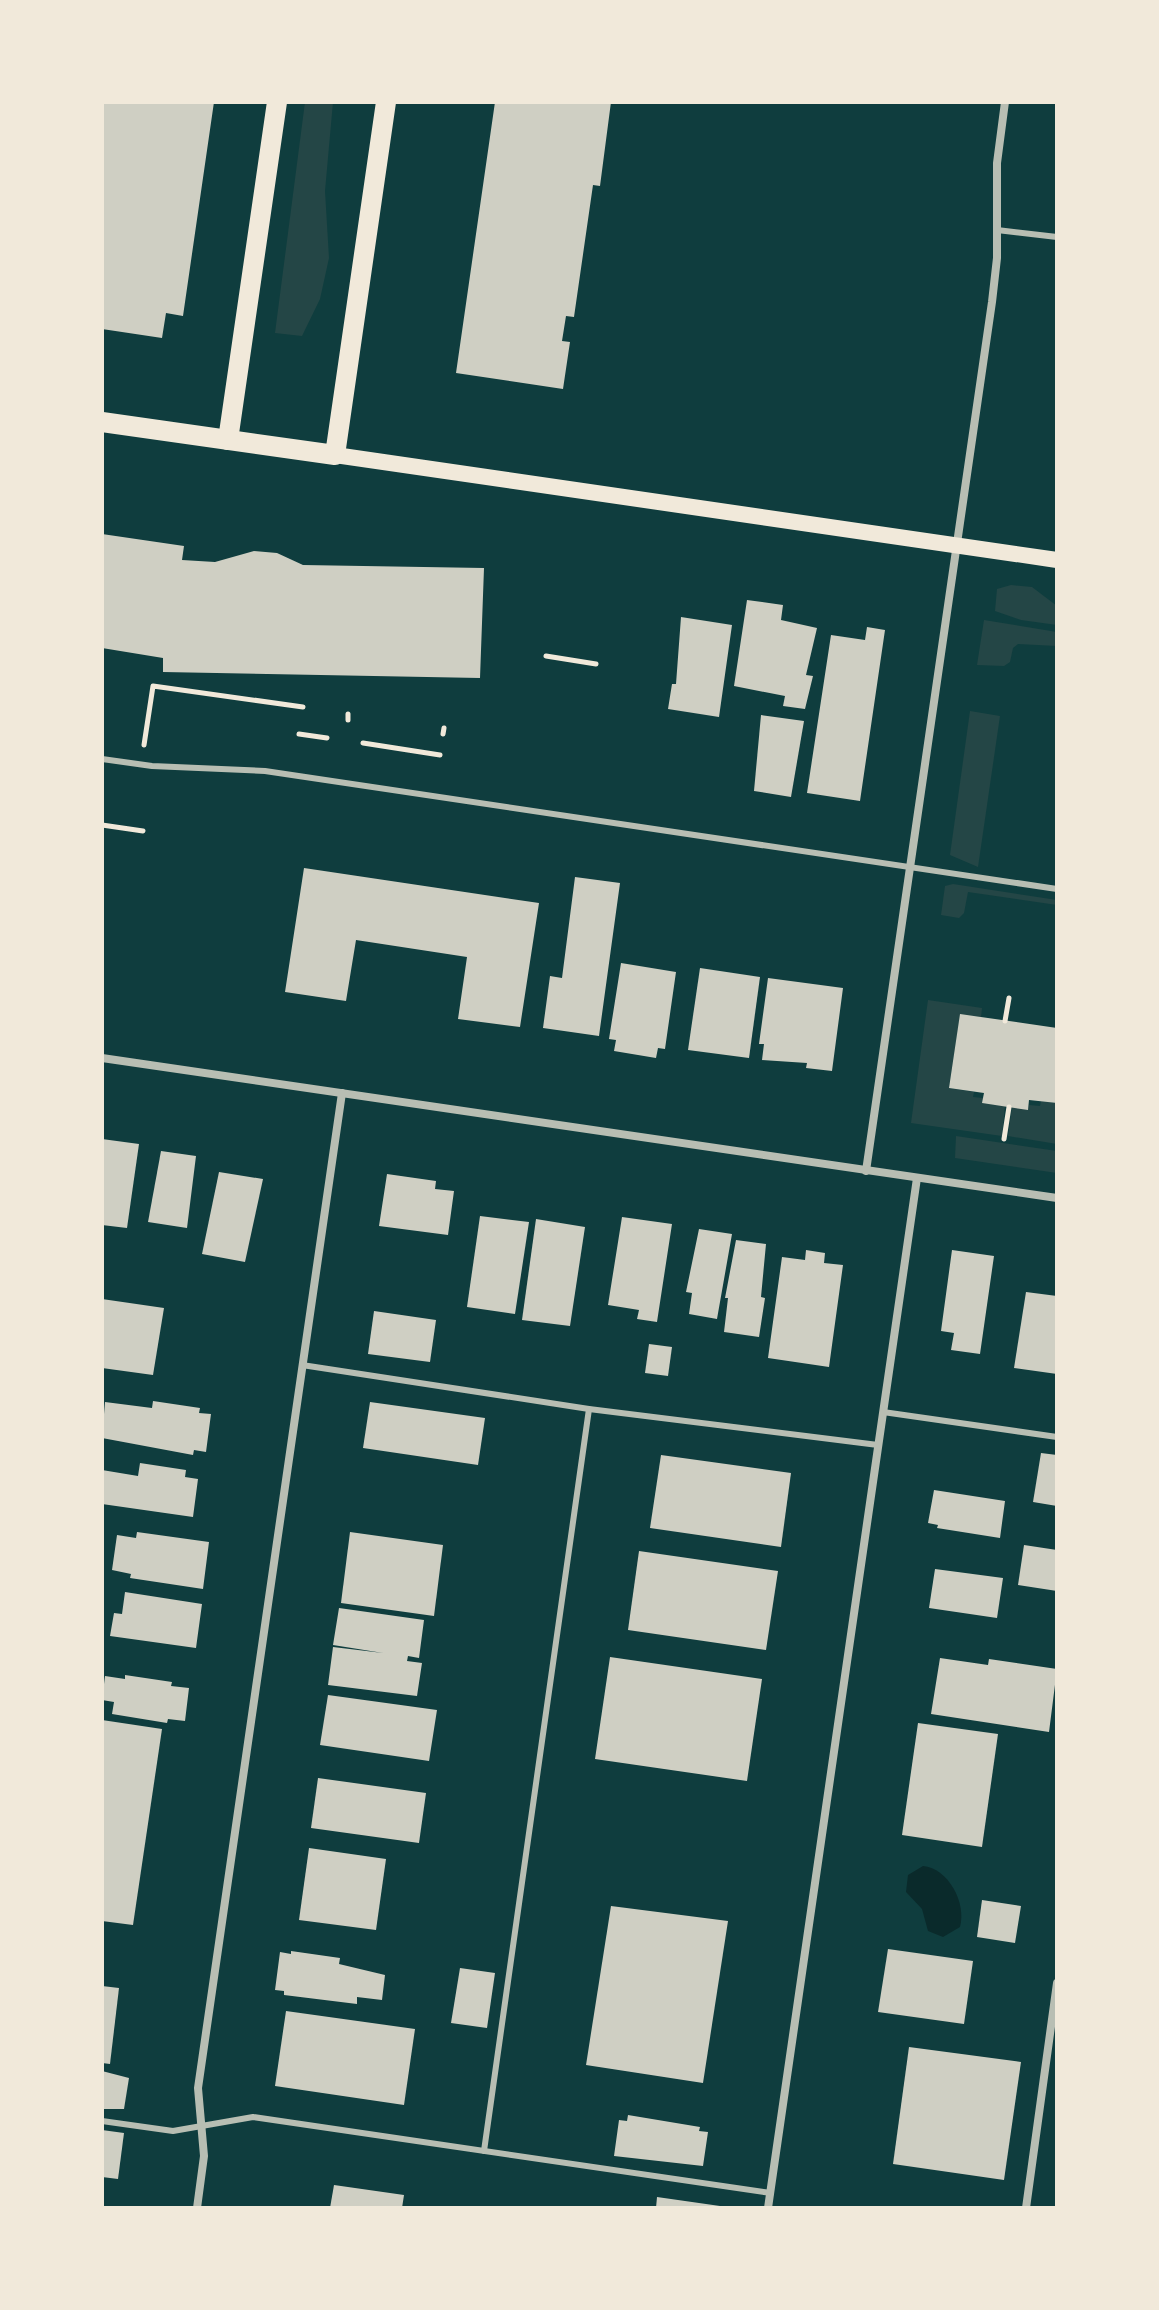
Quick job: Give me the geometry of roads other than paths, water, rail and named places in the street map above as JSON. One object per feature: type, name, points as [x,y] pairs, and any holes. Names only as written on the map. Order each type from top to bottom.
[{"type":"main road","points":[[228,440],[277,102]]},
{"type":"main road","points":[[335,455],[386,102]]},
{"type":"main road","points":[[102,422],[1057,560]]},
{"type":"street","points":[[866,1171],[959,546],[994,287],[997,163],[1005,102]]},
{"type":"street","points":[[102,1058],[1057,1198]]},
{"type":"street","points":[[197,2208],[204,2156],[198,2088],[342,1093]]},
{"type":"street","points":[[768,2208],[917,1178]]},
{"type":"street","points":[[1026,2208],[1057,1983]]},
{"type":"lane","points":[[997,230],[1057,237]]},
{"type":"lane","points":[[102,759],[152,766],[265,771],[1057,889]]},
{"type":"lane","points":[[302,1365],[589,1409],[878,1445]]},
{"type":"lane","points":[[484,2151],[589,1409]]},
{"type":"lane","points":[[883,1412],[1057,1437]]},
{"type":"lane","points":[[102,2121],[173,2131],[253,2117],[771,2193]]}]
